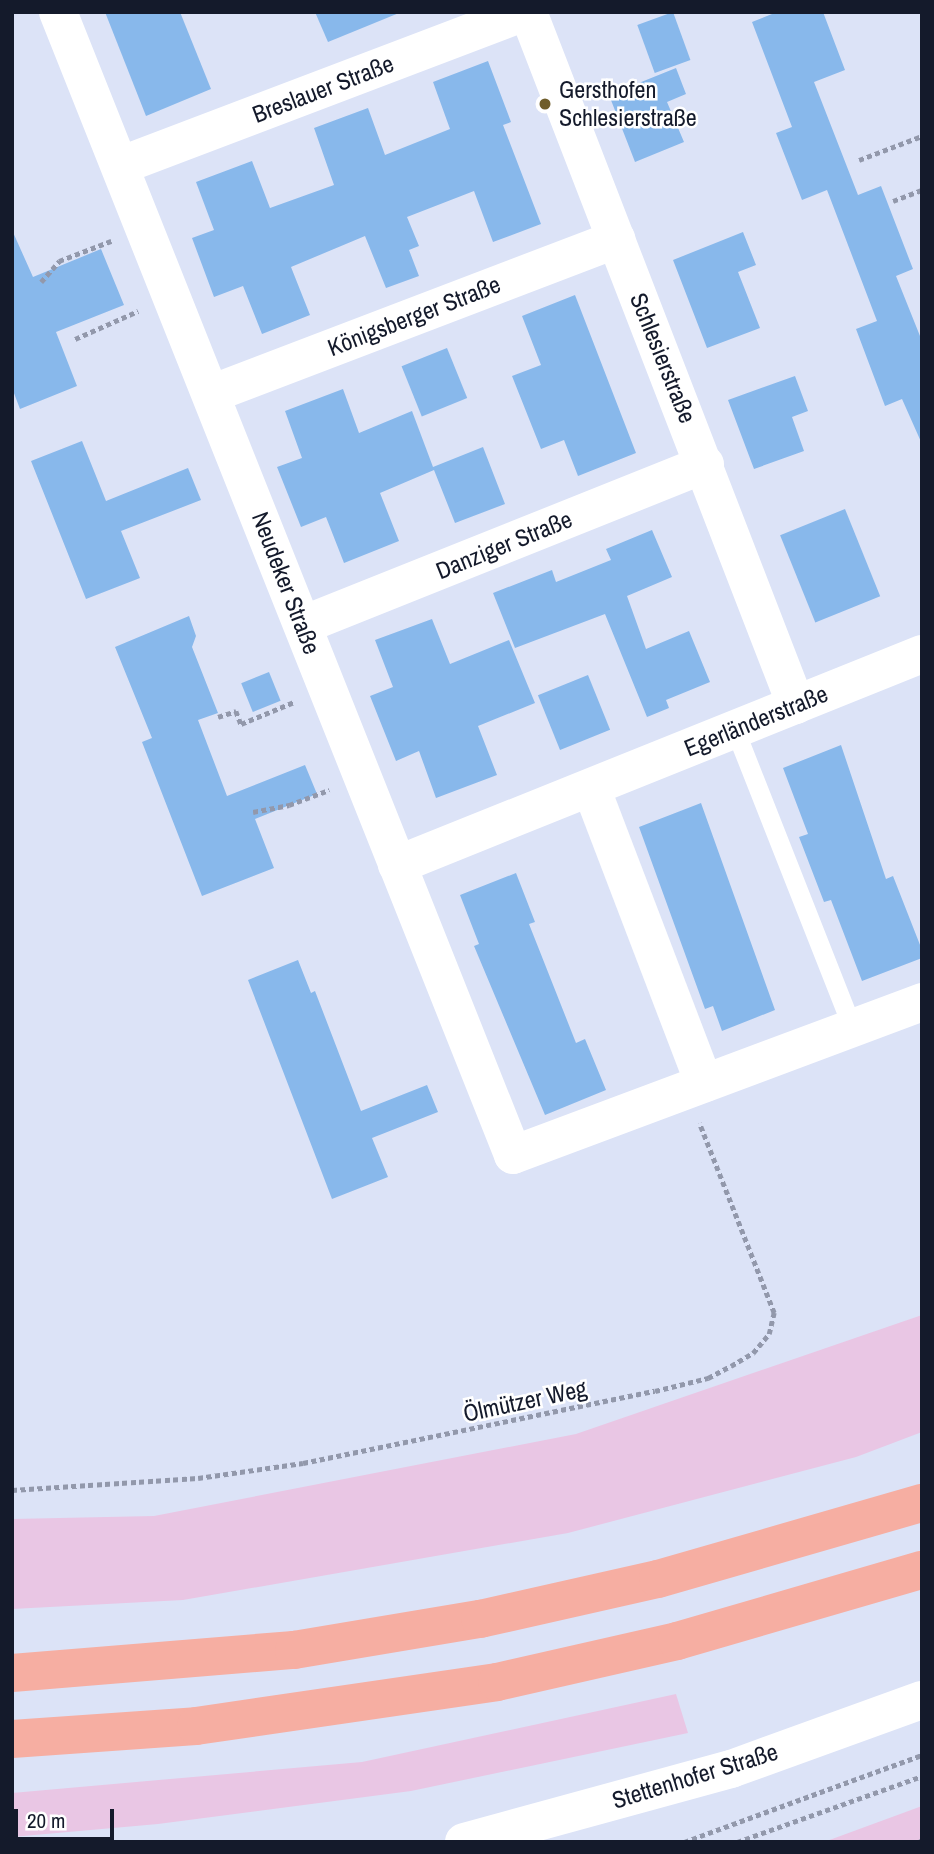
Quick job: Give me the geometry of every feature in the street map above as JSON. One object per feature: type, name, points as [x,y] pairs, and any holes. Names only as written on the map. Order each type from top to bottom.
[{"type":"highway","points":[[12,1674],[294,1650],[480,1619],[658,1579],[922,1503]]},
{"type":"highway","points":[[12,1739],[196,1726],[497,1682],[677,1641],[922,1570]]},
{"type":"street","name":"Neudeker Straße","points":[[58,12],[122,165],[513,1154],[695,1086]]},
{"type":"street","name":"Breslauer Straße","points":[[122,165],[526,12]]},
{"type":"street","name":"Schlesierstraße","points":[[526,12],[705,464],[796,705]]},
{"type":"street","name":"Königsberger Straße","points":[[211,394],[616,239]]},
{"type":"street","name":"Danziger Straße","points":[[303,625],[705,464]]},
{"type":"street","name":"Egerländerstraße","points":[[397,865],[592,790],[922,654]]},
{"type":"street","points":[[592,790],[695,1086],[922,1002]]},
{"type":"street","name":"Stettenhofer Straße","points":[[464,1842],[731,1769],[922,1700]]},
{"type":"lane","points":[[735,730],[852,1027]]},
{"type":"path","points":[[859,160],[922,136]]},
{"type":"path","points":[[893,201],[922,190]]},
{"type":"path","points":[[41,282],[59,261],[146,227]]},
{"type":"path","points":[[75,339],[173,296]]},
{"type":"path","points":[[218,717],[236,711],[241,724],[327,688]]},
{"type":"path","points":[[253,812],[289,805],[362,777]]},
{"type":"path","name":"Ölmützer Weg","points":[[12,1490],[198,1478],[379,1450],[708,1378],[753,1353],[769,1334],[774,1313],[695,1086]]},
{"type":"path","points":[[684,1842],[922,1755]]},
{"type":"path","points":[[737,1842],[922,1776]]},
{"type":"shaded area","points":[[922,1315],[922,1432],[856,1457],[568,1533],[183,1600],[12,1609],[12,1519],[154,1516],[576,1434]]},
{"type":"shaded area","points":[[676,1694],[688,1733],[411,1791],[158,1824],[12,1837],[12,1793],[362,1762]]},
{"type":"shaded area","points":[[922,1806],[922,1842],[824,1842]]},
{"type":"building","points":[[105,12],[180,12],[211,89],[146,116]]},
{"type":"building","points":[[315,12],[399,12],[399,13],[328,42]]},
{"type":"building","points":[[673,12],[690,60],[655,73],[637,25]]},
{"type":"building","points":[[777,12],[823,12],[845,70],[814,82],[858,195],[881,186],[913,269],[896,276],[922,341],[922,444],[902,399],[885,406],[856,329],[877,321],[827,190],[802,200],[776,133],[792,127],[752,22]]},
{"type":"building","points":[[488,61],[511,122],[503,125],[541,224],[493,242],[474,191],[407,217],[419,246],[409,250],[419,276],[386,288],[365,236],[291,267],[310,315],[262,334],[243,286],[214,297],[192,238],[214,230],[196,182],[252,161],[270,208],[334,185],[314,128],[368,108],[385,155],[450,129],[433,82]]},
{"type":"building","points":[[676,68],[686,94],[667,102],[684,142],[635,162],[609,95]]},
{"type":"building","points":[[12,230],[33,277],[101,249],[124,305],[56,332],[77,386],[20,409],[12,388]]},
{"type":"building","points":[[743,232],[756,265],[738,272],[760,328],[707,348],[673,260]]},
{"type":"building","points":[[575,295],[636,453],[578,476],[564,440],[541,449],[512,376],[541,365],[522,316]]},
{"type":"building","points":[[447,348],[467,398],[422,416],[402,366]]},
{"type":"building","points":[[795,376],[808,411],[792,417],[804,451],[754,469],[728,400]]},
{"type":"building","points":[[343,389],[359,433],[412,411],[433,467],[483,447],[505,504],[455,523],[434,470],[380,493],[399,541],[344,563],[326,517],[301,527],[277,467],[302,458],[285,411]]},
{"type":"building","points":[[82,441],[106,501],[188,468],[201,500],[121,531],[140,578],[86,599],[31,461]]},
{"type":"building","points":[[845,509],[880,596],[815,622],[780,535]]},
{"type":"building","points":[[652,530],[672,577],[627,596],[646,649],[689,631],[710,682],[666,700],[669,708],[647,717],[605,614],[515,648],[493,593],[552,570],[556,582],[611,560],[606,549]]},
{"type":"building","points":[[189,616],[196,636],[192,647],[218,713],[198,720],[227,796],[305,765],[317,794],[255,819],[274,868],[202,896],[142,742],[152,738],[115,647]]},
{"type":"building","points":[[432,619],[450,664],[509,640],[535,703],[478,726],[497,775],[436,798],[419,751],[396,761],[370,696],[393,687],[375,640]]},
{"type":"building","points":[[269,672],[281,701],[253,712],[241,683]]},
{"type":"building","points":[[588,675],[610,730],[560,750],[538,695]]},
{"type":"building","points":[[841,745],[886,879],[893,876],[922,950],[922,958],[862,981],[831,900],[824,902],[799,837],[808,834],[783,768]]},
{"type":"building","points":[[701,803],[775,1010],[722,1031],[713,1006],[705,1009],[639,827]]},
{"type":"building","points":[[516,873],[535,922],[529,924],[576,1043],[585,1039],[606,1090],[545,1115],[474,946],[479,944],[460,895]]},
{"type":"building","points":[[298,960],[311,993],[315,991],[361,1111],[427,1085],[438,1112],[372,1138],[388,1177],[332,1199],[248,980]]},
{"type":"place","name":"Gersthofen Schlesierstraße","points":[[545,104]]}]
